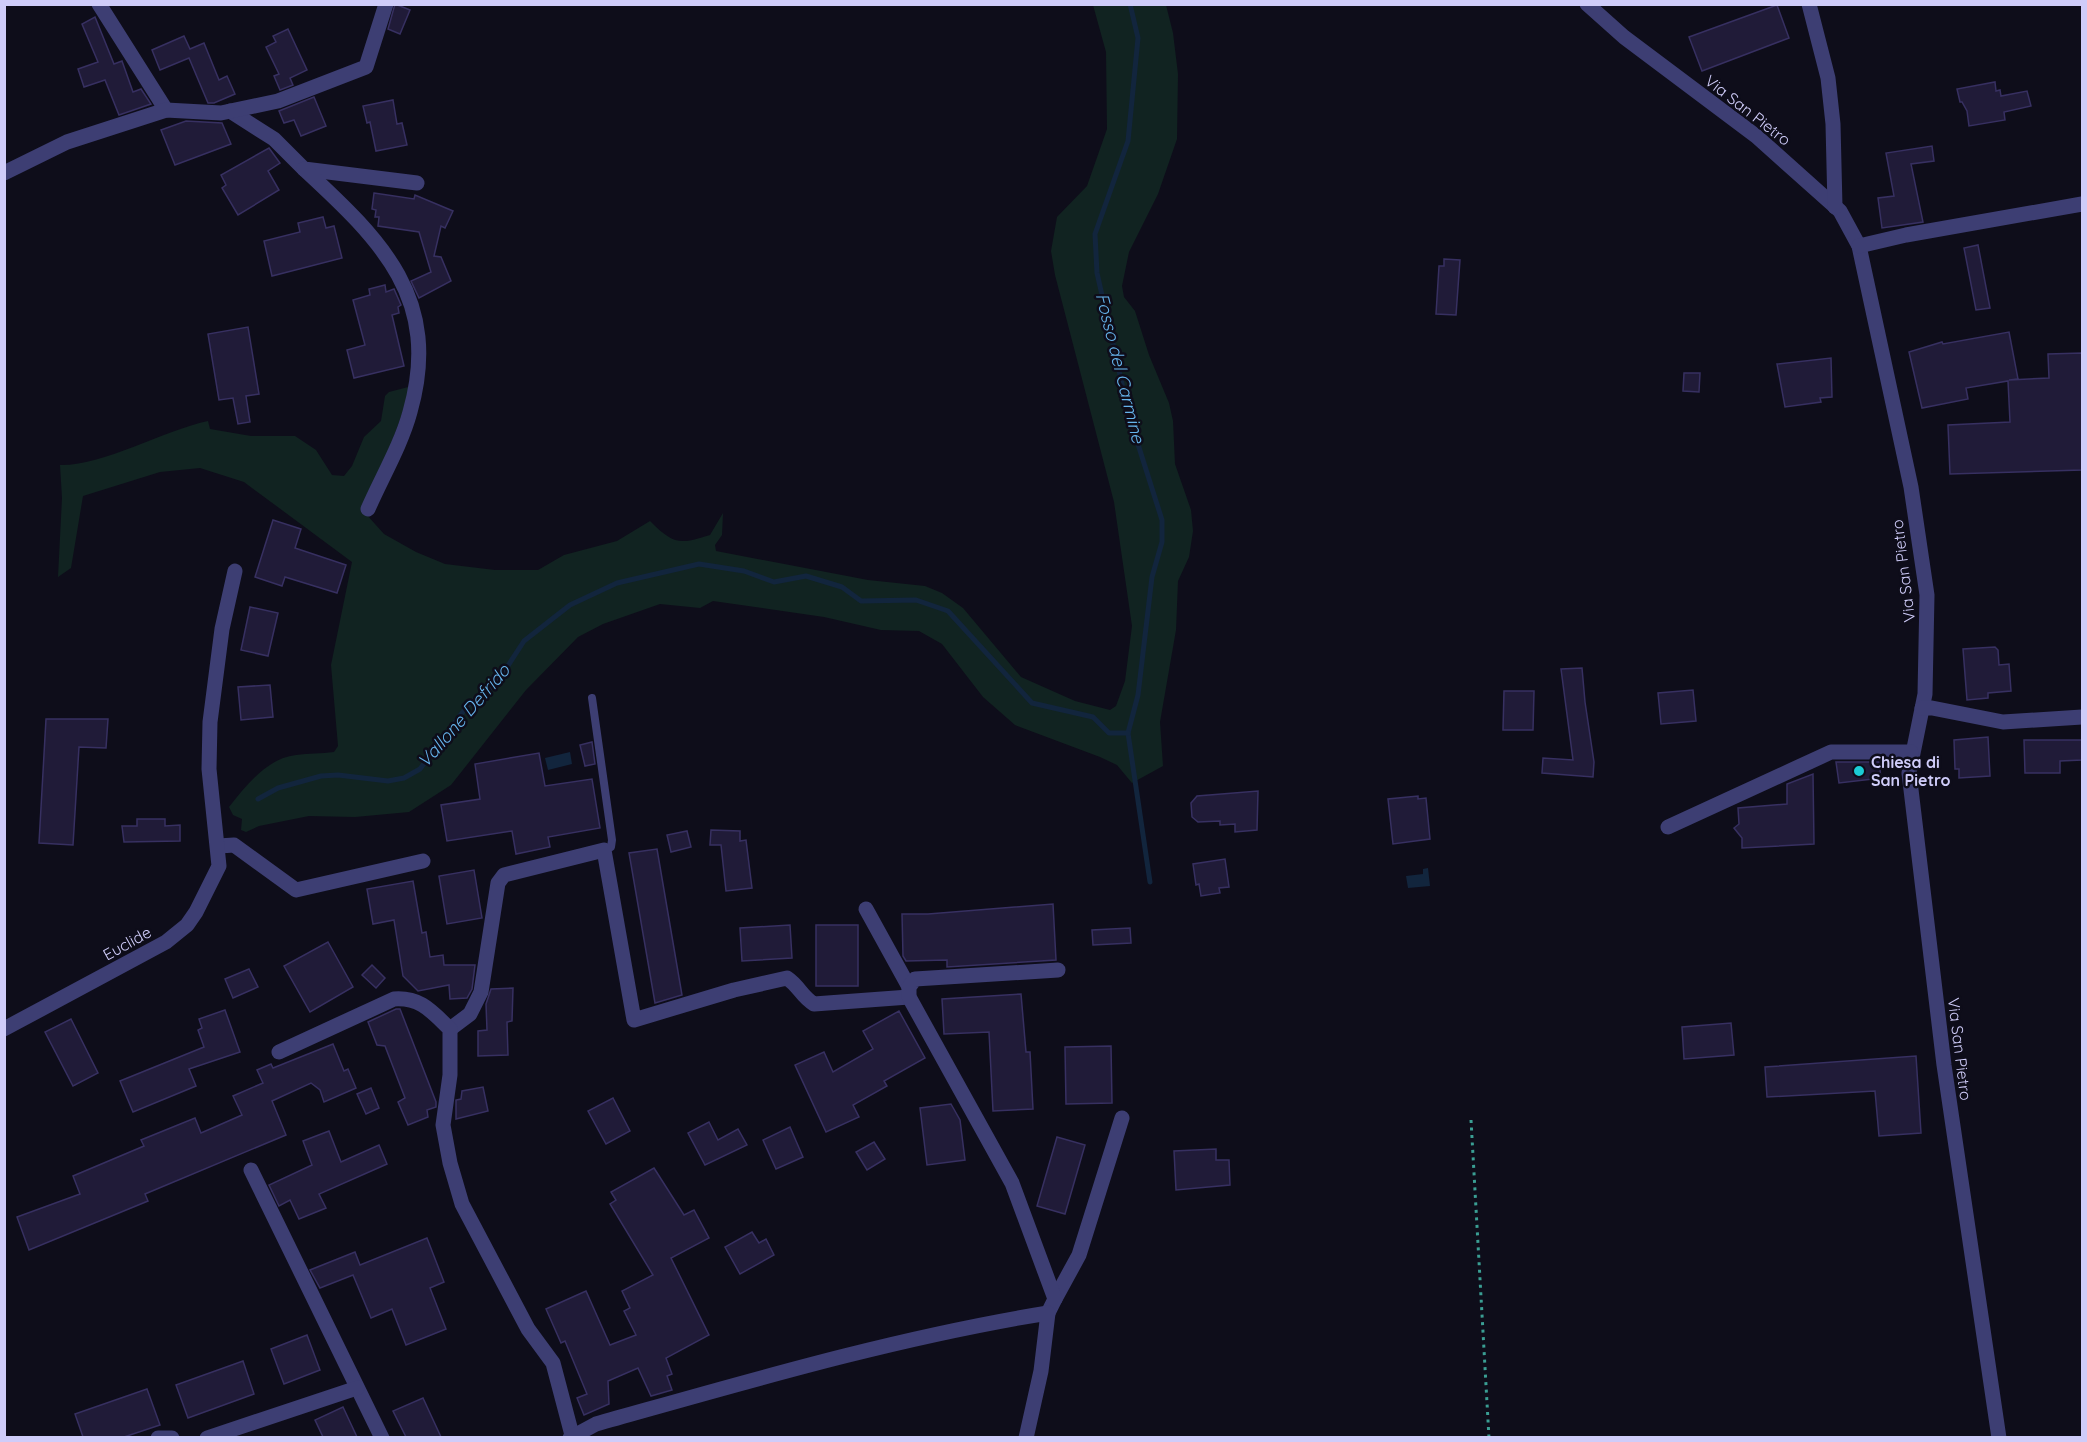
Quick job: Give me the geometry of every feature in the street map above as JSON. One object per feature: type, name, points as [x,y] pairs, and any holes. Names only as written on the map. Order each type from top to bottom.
[{"type":"street","points":[[99,4],[166,110]]},
{"type":"street","points":[[4,173],[67,142],[166,110],[230,111],[278,101],[366,67],[387,4]]},
{"type":"street","name":"Via San Pietro","points":[[1587,4],[1624,37],[1756,136],[1835,207],[1859,246],[1911,488],[1927,595],[1928,630],[1922,708],[1911,752],[1909,773],[1944,1065],[1999,1437]]},
{"type":"street","points":[[1809,4],[1828,78],[1833,124],[1835,207]]},
{"type":"street","points":[[230,111],[274,139],[358,218],[390,263],[408,294],[417,317],[420,347],[418,379],[409,414],[368,508]]},
{"type":"street","points":[[304,169],[417,183]]},
{"type":"street","points":[[1859,246],[1906,235],[2082,204]]},
{"type":"street","name":"Euclide","points":[[4,1029],[166,942],[187,925],[219,866],[219,846],[209,769],[210,722],[222,629],[235,571]]},
{"type":"street","points":[[1922,708],[2003,722],[2082,717]]},
{"type":"street","points":[[1668,827],[1831,752],[1911,752]]},
{"type":"street","points":[[219,846],[234,845],[296,890],[423,861]]},
{"type":"street","points":[[450,1029],[470,1014],[477,1004],[498,882],[504,875],[604,850],[634,1020],[734,990],[787,978],[797,984],[804,999],[814,1004],[909,992]]},
{"type":"street","points":[[866,909],[1012,1183],[1055,1299]]},
{"type":"street","points":[[909,992],[915,979],[1058,970]]},
{"type":"street","points":[[279,1052],[394,999],[409,998],[421,1003],[450,1029],[450,1075],[443,1125],[450,1163],[462,1204],[528,1329],[553,1363],[571,1436],[596,1424],[791,1369],[929,1335],[1048,1313]]},
{"type":"street","points":[[1026,1437],[1041,1371],[1048,1313],[1079,1255],[1122,1118]]},
{"type":"street","points":[[251,1170],[382,1437]]},
{"type":"street","points":[[207,1437],[357,1388]]},
{"type":"street","points":[[158,1437],[172,1437]]},
{"type":"lane","points":[[592,698],[612,840],[611,847],[604,850]]},
{"type":"path","points":[[1471,1120],[1489,1437]]},
{"type":"green space","points":[[1093,5],[1166,5],[1173,33],[1178,74],[1177,139],[1158,194],[1129,252],[1122,286],[1124,297],[1135,311],[1149,355],[1169,403],[1173,421],[1175,464],[1191,510],[1193,531],[1189,557],[1178,581],[1176,630],[1160,722],[1163,766],[1132,783],[1117,765],[1015,725],[983,697],[942,644],[919,631],[881,630],[824,617],[713,601],[700,608],[660,604],[603,624],[578,637],[526,690],[451,785],[409,812],[355,817],[309,816],[259,826],[246,832],[241,830],[242,819],[233,815],[229,807],[258,774],[285,757],[334,752],[338,746],[331,665],[352,562],[244,482],[200,468],[160,472],[83,496],[71,568],[58,577],[62,498],[60,465],[95,460],[208,421],[210,429],[251,436],[295,436],[316,450],[332,475],[344,476],[352,466],[364,437],[381,421],[385,396],[389,392],[412,386],[366,514],[384,534],[416,552],[445,564],[495,570],[538,570],[564,555],[617,541],[650,521],[665,534],[677,540],[691,540],[710,535],[723,513],[722,535],[715,545],[716,551],[868,580],[925,586],[942,593],[963,608],[1021,677],[1075,701],[1110,710],[1116,706],[1125,681],[1132,626],[1114,502],[1055,275],[1051,251],[1057,217],[1087,186],[1107,129],[1106,52]]},
{"type":"water","points":[[570,752],[572,764],[548,770],[545,758]]},
{"type":"water","points":[[1428,868],[1430,886],[1408,888],[1406,876],[1423,874],[1423,869]]},
{"type":"building","points":[[395,4],[410,10],[400,34],[388,29]]},
{"type":"building","points":[[1777,5],[1789,38],[1702,71],[1689,37]]},
{"type":"building","points":[[95,17],[114,64],[122,61],[133,92],[141,89],[151,104],[119,115],[105,80],[84,87],[78,69],[98,62],[82,24]]},
{"type":"building","points":[[288,29],[307,70],[290,78],[293,85],[280,90],[274,76],[279,74],[266,47],[276,42],[273,36]]},
{"type":"building","points":[[184,36],[190,49],[204,43],[219,80],[227,76],[235,94],[214,103],[208,103],[189,58],[160,70],[152,50]]},
{"type":"building","points":[[1995,82],[1996,91],[2000,90],[2001,96],[2027,91],[2031,106],[2004,112],[2005,120],[1969,126],[1967,111],[1960,102],[1957,89]]},
{"type":"building","points":[[314,97],[326,126],[301,136],[294,120],[284,123],[279,111]]},
{"type":"building","points":[[393,100],[397,124],[402,123],[407,145],[376,151],[370,122],[367,123],[363,106]]},
{"type":"building","points":[[186,121],[222,123],[231,144],[175,165],[161,130]]},
{"type":"building","points":[[1932,146],[1934,161],[1911,164],[1923,222],[1882,228],[1878,198],[1894,196],[1886,153]]},
{"type":"building","points":[[269,148],[280,163],[268,171],[279,190],[238,215],[222,188],[226,185],[221,175]]},
{"type":"building","points":[[374,193],[414,199],[415,195],[453,211],[445,228],[441,226],[434,256],[441,257],[451,281],[419,298],[411,281],[431,272],[419,232],[378,226],[379,217],[375,217],[376,210],[372,209]]},
{"type":"building","points":[[323,217],[326,228],[334,226],[342,258],[272,276],[264,241],[300,232],[298,223]]},
{"type":"building","points":[[1978,245],[1990,308],[1976,310],[1964,248]]},
{"type":"building","points":[[1444,259],[1460,260],[1456,315],[1436,314],[1439,266],[1444,266]]},
{"type":"building","points":[[385,285],[386,292],[394,289],[401,305],[398,307],[399,313],[392,315],[404,366],[354,378],[347,350],[365,345],[353,300],[370,295],[369,289]]},
{"type":"building","points":[[248,327],[259,394],[246,396],[250,422],[238,424],[233,398],[219,400],[208,334]]},
{"type":"building","points":[[2009,332],[2018,379],[2009,380],[2049,378],[2048,354],[2082,353],[2082,470],[1950,474],[1948,425],[2010,422],[2008,381],[1966,388],[1968,399],[1922,408],[1909,352],[1942,342],[1943,344]]},
{"type":"building","points":[[1831,358],[1832,397],[1820,398],[1821,402],[1785,407],[1777,364]]},
{"type":"building","points":[[1684,373],[1700,373],[1699,392],[1683,391]]},
{"type":"building","points":[[273,520],[301,529],[295,548],[346,565],[337,593],[285,577],[282,586],[255,577]]},
{"type":"building","points":[[250,607],[278,613],[268,656],[241,650]]},
{"type":"building","points":[[1995,647],[1998,650],[1999,665],[2009,664],[2011,691],[1988,693],[1988,698],[1967,700],[1963,649]]},
{"type":"building","points":[[1582,668],[1594,762],[1593,777],[1542,773],[1543,758],[1573,760],[1561,669]]},
{"type":"building","points":[[270,685],[273,717],[241,720],[238,687]]},
{"type":"building","points":[[1693,690],[1696,721],[1661,724],[1658,693]]},
{"type":"building","points":[[1504,691],[1534,691],[1533,730],[1503,730]]},
{"type":"building","points":[[46,719],[108,719],[106,748],[79,747],[73,845],[39,843]]},
{"type":"building","points":[[1988,737],[1990,776],[1959,778],[1959,769],[1955,769],[1954,740]]},
{"type":"building","points":[[2024,740],[2082,740],[2082,760],[2060,761],[2060,773],[2025,773]]},
{"type":"building","points":[[592,742],[595,764],[585,766],[580,745]]},
{"type":"building","points":[[539,753],[545,786],[592,779],[600,828],[548,837],[550,847],[516,854],[512,831],[447,841],[441,805],[480,799],[475,764]]},
{"type":"building","name":"Chiesa di San Pietro","points":[[1836,762],[1879,762],[1881,778],[1839,783]]},
{"type":"building","points":[[1813,774],[1814,844],[1742,848],[1742,838],[1734,828],[1739,824],[1738,808],[1787,804],[1787,784]]},
{"type":"building","points":[[1258,791],[1257,830],[1235,832],[1235,824],[1220,825],[1220,821],[1198,822],[1192,817],[1191,803],[1197,796]]},
{"type":"building","points":[[1418,796],[1418,799],[1426,798],[1430,839],[1393,844],[1388,799]]},
{"type":"building","points":[[137,819],[165,819],[165,826],[180,825],[180,841],[124,842],[122,826],[137,826]]},
{"type":"building","points":[[711,830],[740,831],[740,841],[746,840],[752,888],[726,891],[721,845],[710,845]]},
{"type":"building","points":[[687,831],[691,847],[671,852],[667,835]]},
{"type":"building","points":[[657,849],[682,995],[655,1003],[629,853]]},
{"type":"building","points":[[1225,859],[1229,887],[1219,888],[1220,893],[1201,896],[1199,884],[1196,885],[1193,864]]},
{"type":"building","points":[[474,870],[482,918],[447,924],[439,876]]},
{"type":"building","points":[[413,881],[422,933],[426,932],[430,957],[443,955],[444,965],[475,965],[472,989],[467,998],[450,999],[449,985],[418,991],[403,976],[394,920],[373,924],[367,889]]},
{"type":"building","points":[[1053,904],[1056,960],[947,967],[947,960],[906,961],[903,956],[902,914]]},
{"type":"building","points":[[790,925],[792,958],[742,961],[740,928]]},
{"type":"building","points":[[816,925],[858,925],[858,986],[816,986]]},
{"type":"building","points":[[1130,928],[1131,943],[1093,945],[1092,930]]},
{"type":"building","points":[[328,942],[353,987],[310,1012],[284,966]]},
{"type":"building","points":[[372,965],[385,978],[376,988],[362,975]]},
{"type":"building","points":[[249,969],[258,987],[233,998],[225,979]]},
{"type":"building","points":[[513,988],[512,1021],[507,1022],[508,1055],[478,1056],[478,1031],[487,1030],[486,1004],[491,989]]},
{"type":"building","points":[[1021,994],[1026,1052],[1030,1052],[1033,1109],[993,1111],[989,1032],[944,1034],[942,999]]},
{"type":"building","points":[[400,1009],[436,1102],[436,1107],[427,1110],[428,1117],[408,1125],[398,1102],[405,1098],[385,1046],[377,1045],[368,1022]]},
{"type":"building","points":[[225,1010],[240,1052],[189,1069],[196,1086],[133,1112],[120,1081],[204,1047],[198,1030],[202,1028],[199,1019]]},
{"type":"building","points":[[899,1011],[925,1058],[884,1081],[887,1086],[853,1105],[859,1117],[826,1132],[795,1065],[824,1052],[833,1072],[873,1049],[863,1031]]},
{"type":"building","points":[[71,1019],[98,1073],[73,1086],[45,1032]]},
{"type":"building","points":[[1731,1023],[1734,1055],[1684,1059],[1682,1027]]},
{"type":"building","points":[[333,1044],[344,1071],[348,1069],[356,1088],[324,1102],[320,1090],[311,1083],[272,1101],[286,1135],[145,1194],[148,1201],[29,1250],[17,1217],[80,1194],[73,1176],[144,1146],[141,1140],[195,1118],[201,1133],[242,1115],[233,1096],[263,1083],[257,1070],[271,1064],[273,1068]]},
{"type":"building","points":[[1111,1046],[1112,1103],[1066,1104],[1065,1047]]},
{"type":"building","points":[[1916,1056],[1921,1133],[1879,1136],[1875,1091],[1767,1097],[1765,1067]]},
{"type":"building","points":[[483,1087],[488,1111],[456,1119],[456,1100],[461,1099],[462,1091]]},
{"type":"building","points":[[371,1088],[379,1108],[366,1114],[357,1094]]},
{"type":"building","points":[[613,1098],[630,1131],[606,1144],[588,1111]]},
{"type":"building","points":[[951,1104],[960,1120],[965,1160],[927,1165],[920,1108]]},
{"type":"building","points":[[709,1122],[718,1140],[738,1129],[747,1145],[705,1165],[688,1133]]},
{"type":"building","points":[[790,1127],[803,1157],[776,1169],[763,1140]]},
{"type":"building","points":[[329,1131],[341,1162],[379,1145],[387,1164],[319,1194],[326,1208],[299,1219],[290,1200],[279,1206],[269,1185],[312,1165],[303,1141]]},
{"type":"building","points":[[1057,1137],[1085,1145],[1065,1214],[1037,1206]]},
{"type":"building","points":[[874,1142],[885,1159],[867,1170],[856,1152]]},
{"type":"building","points":[[1216,1149],[1216,1160],[1229,1160],[1230,1185],[1176,1190],[1174,1151]]},
{"type":"building","points":[[654,1168],[684,1215],[694,1210],[709,1238],[671,1258],[709,1335],[666,1358],[672,1374],[667,1376],[672,1390],[651,1396],[638,1368],[608,1381],[609,1404],[584,1415],[577,1398],[587,1394],[565,1341],[561,1343],[546,1309],[586,1291],[610,1345],[636,1335],[624,1311],[630,1308],[622,1291],[653,1275],[610,1204],[616,1200],[611,1192]]},
{"type":"building","points":[[752,1232],[759,1243],[766,1239],[774,1255],[740,1274],[725,1247]]},
{"type":"building","points":[[427,1238],[444,1282],[430,1288],[446,1329],[406,1345],[392,1309],[371,1318],[353,1275],[320,1288],[310,1270],[355,1252],[360,1265]]},
{"type":"building","points":[[307,1335],[320,1370],[284,1384],[271,1349]]},
{"type":"building","points":[[243,1361],[254,1394],[188,1418],[176,1385]]},
{"type":"building","points":[[147,1389],[160,1425],[124,1437],[83,1437],[75,1414]]},
{"type":"building","points":[[423,1398],[441,1437],[406,1437],[393,1411]]},
{"type":"building","points":[[343,1407],[357,1437],[323,1437],[315,1420]]},
{"type":"waterway","name":"Fosso del Carmine","points":[[1130,4],[1138,38],[1128,141],[1095,234],[1097,273],[1130,419],[1162,520],[1162,542],[1152,577],[1138,695],[1128,733],[1150,882]]},
{"type":"waterway","name":"Vallone Defrido","points":[[258,799],[278,788],[321,776],[338,775],[388,781],[404,778],[420,769],[468,705],[496,684],[524,641],[570,605],[617,583],[699,564],[744,571],[774,582],[806,576],[842,587],[861,601],[916,600],[948,611],[1032,703],[1093,717],[1109,733],[1128,733]]},
{"type":"place","name":"Chiesa di San Pietro","points":[[1859,771]]}]
